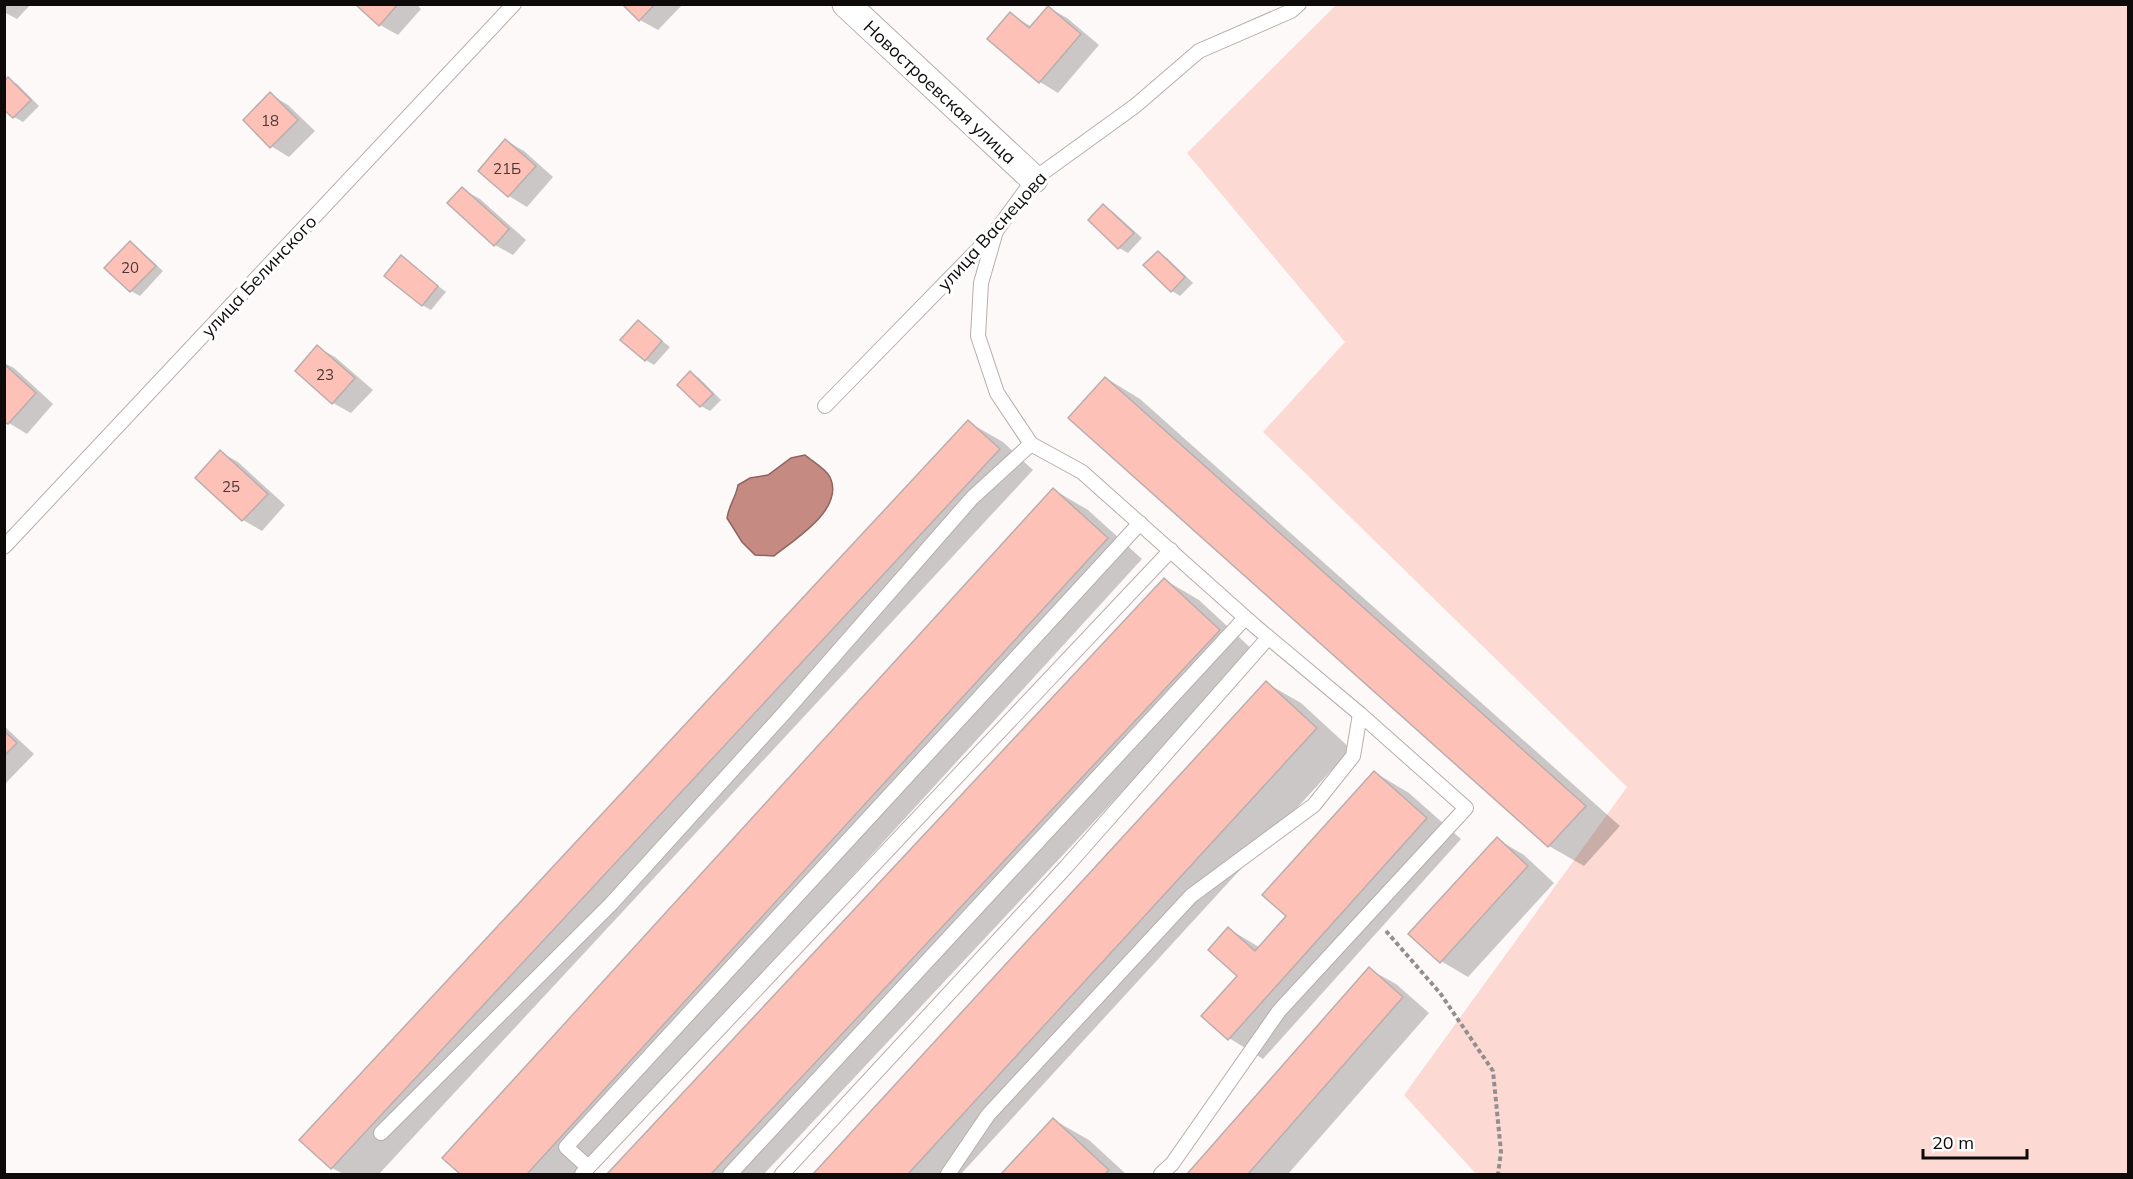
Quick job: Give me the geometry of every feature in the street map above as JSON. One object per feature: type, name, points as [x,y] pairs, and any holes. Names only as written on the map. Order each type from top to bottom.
[{"type":"street","name":"Новостроевская улица","points":[[846,4],[1034,179]]},
{"type":"lane","name":"улица Белинского","points":[[4,547],[514,4]]},
{"type":"lane","name":"улица Васнецова","points":[[825,406],[996,231],[1034,179],[1135,106],[1199,51],[1291,11],[1299,4]]},
{"type":"lane","points":[[996,231],[981,283],[978,336],[997,393],[1031,444],[1082,471],[1245,618],[1360,714],[1466,808],[1280,1011],[1172,1164],[1161,1174]]},
{"type":"lane","points":[[381,1133],[611,904],[785,712],[972,498],[1031,444]]},
{"type":"lane","points":[[1140,523],[566,1147],[585,1171],[1170,550]]},
{"type":"lane","points":[[730,1174],[1245,618]]},
{"type":"lane","points":[[782,1174],[1066,867],[1268,638]]},
{"type":"lane","points":[[948,1174],[988,1114],[1191,896],[1314,804],[1353,756],[1360,714]]},
{"type":"path","points":[[1370,912],[1440,993],[1493,1071],[1501,1152],[1498,1174]]},
{"type":"shaded area","points":[[1337,4],[2128,5],[2128,1174],[1476,1174],[1404,1095],[1627,787],[1263,432],[1345,342],[1187,153]]},
{"type":"shaded area","points":[[805,455],[830,477],[833,489],[831,500],[816,522],[774,556],[755,555],[742,542],[727,518],[738,485],[750,478],[768,475],[791,458]]},
{"type":"building","points":[[355,4],[398,4],[379,26]]},
{"type":"building","points":[[622,4],[655,4],[639,21]]},
{"type":"building","points":[[1048,6],[1081,34],[1039,83],[987,39],[1010,12],[1029,28]]},
{"type":"building","points":[[8,77],[31,100],[13,118],[4,110],[4,81]]},
{"type":"building","points":[[270,92],[298,120],[270,148],[243,120]]},
{"type":"building","points":[[505,139],[536,166],[508,197],[478,171]]},
{"type":"building","points":[[462,187],[509,229],[494,246],[447,203]]},
{"type":"building","points":[[1103,204],[1134,233],[1118,249],[1088,220]]},
{"type":"building","points":[[130,241],[156,266],[130,292],[104,268]]},
{"type":"building","points":[[1158,251],[1185,277],[1171,292],[1143,265]]},
{"type":"building","points":[[401,255],[438,286],[422,306],[384,276]]},
{"type":"building","points":[[638,320],[662,341],[645,361],[620,340]]},
{"type":"building","points":[[317,345],[355,378],[332,404],[295,371]]},
{"type":"building","points":[[4,364],[36,393],[8,424],[4,422]]},
{"type":"building","points":[[690,371],[713,394],[700,407],[677,385]]},
{"type":"building","points":[[1105,377],[1586,806],[1548,847],[1068,418]]},
{"type":"building","points":[[968,420],[1000,449],[331,1169],[299,1140]]},
{"type":"building","points":[[220,450],[268,494],[242,521],[195,478]]},
{"type":"building","points":[[1053,488],[1108,538],[527,1174],[460,1174],[442,1158]]},
{"type":"building","points":[[1164,578],[1220,630],[711,1174],[607,1174]]},
{"type":"building","points":[[1266,681],[1317,728],[908,1174],[813,1174]]},
{"type":"building","points":[[4,731],[17,743],[4,756]]},
{"type":"building","points":[[1374,771],[1427,818],[1228,1040],[1201,1016],[1237,976],[1208,950],[1228,927],[1255,951],[1286,916],[1262,895]]},
{"type":"building","points":[[1497,837],[1528,866],[1440,963],[1408,934]]},
{"type":"building","points":[[1369,967],[1403,997],[1248,1174],[1187,1174]]},
{"type":"building","points":[[1053,1118],[1109,1170],[1105,1174],[1001,1174]]}]
